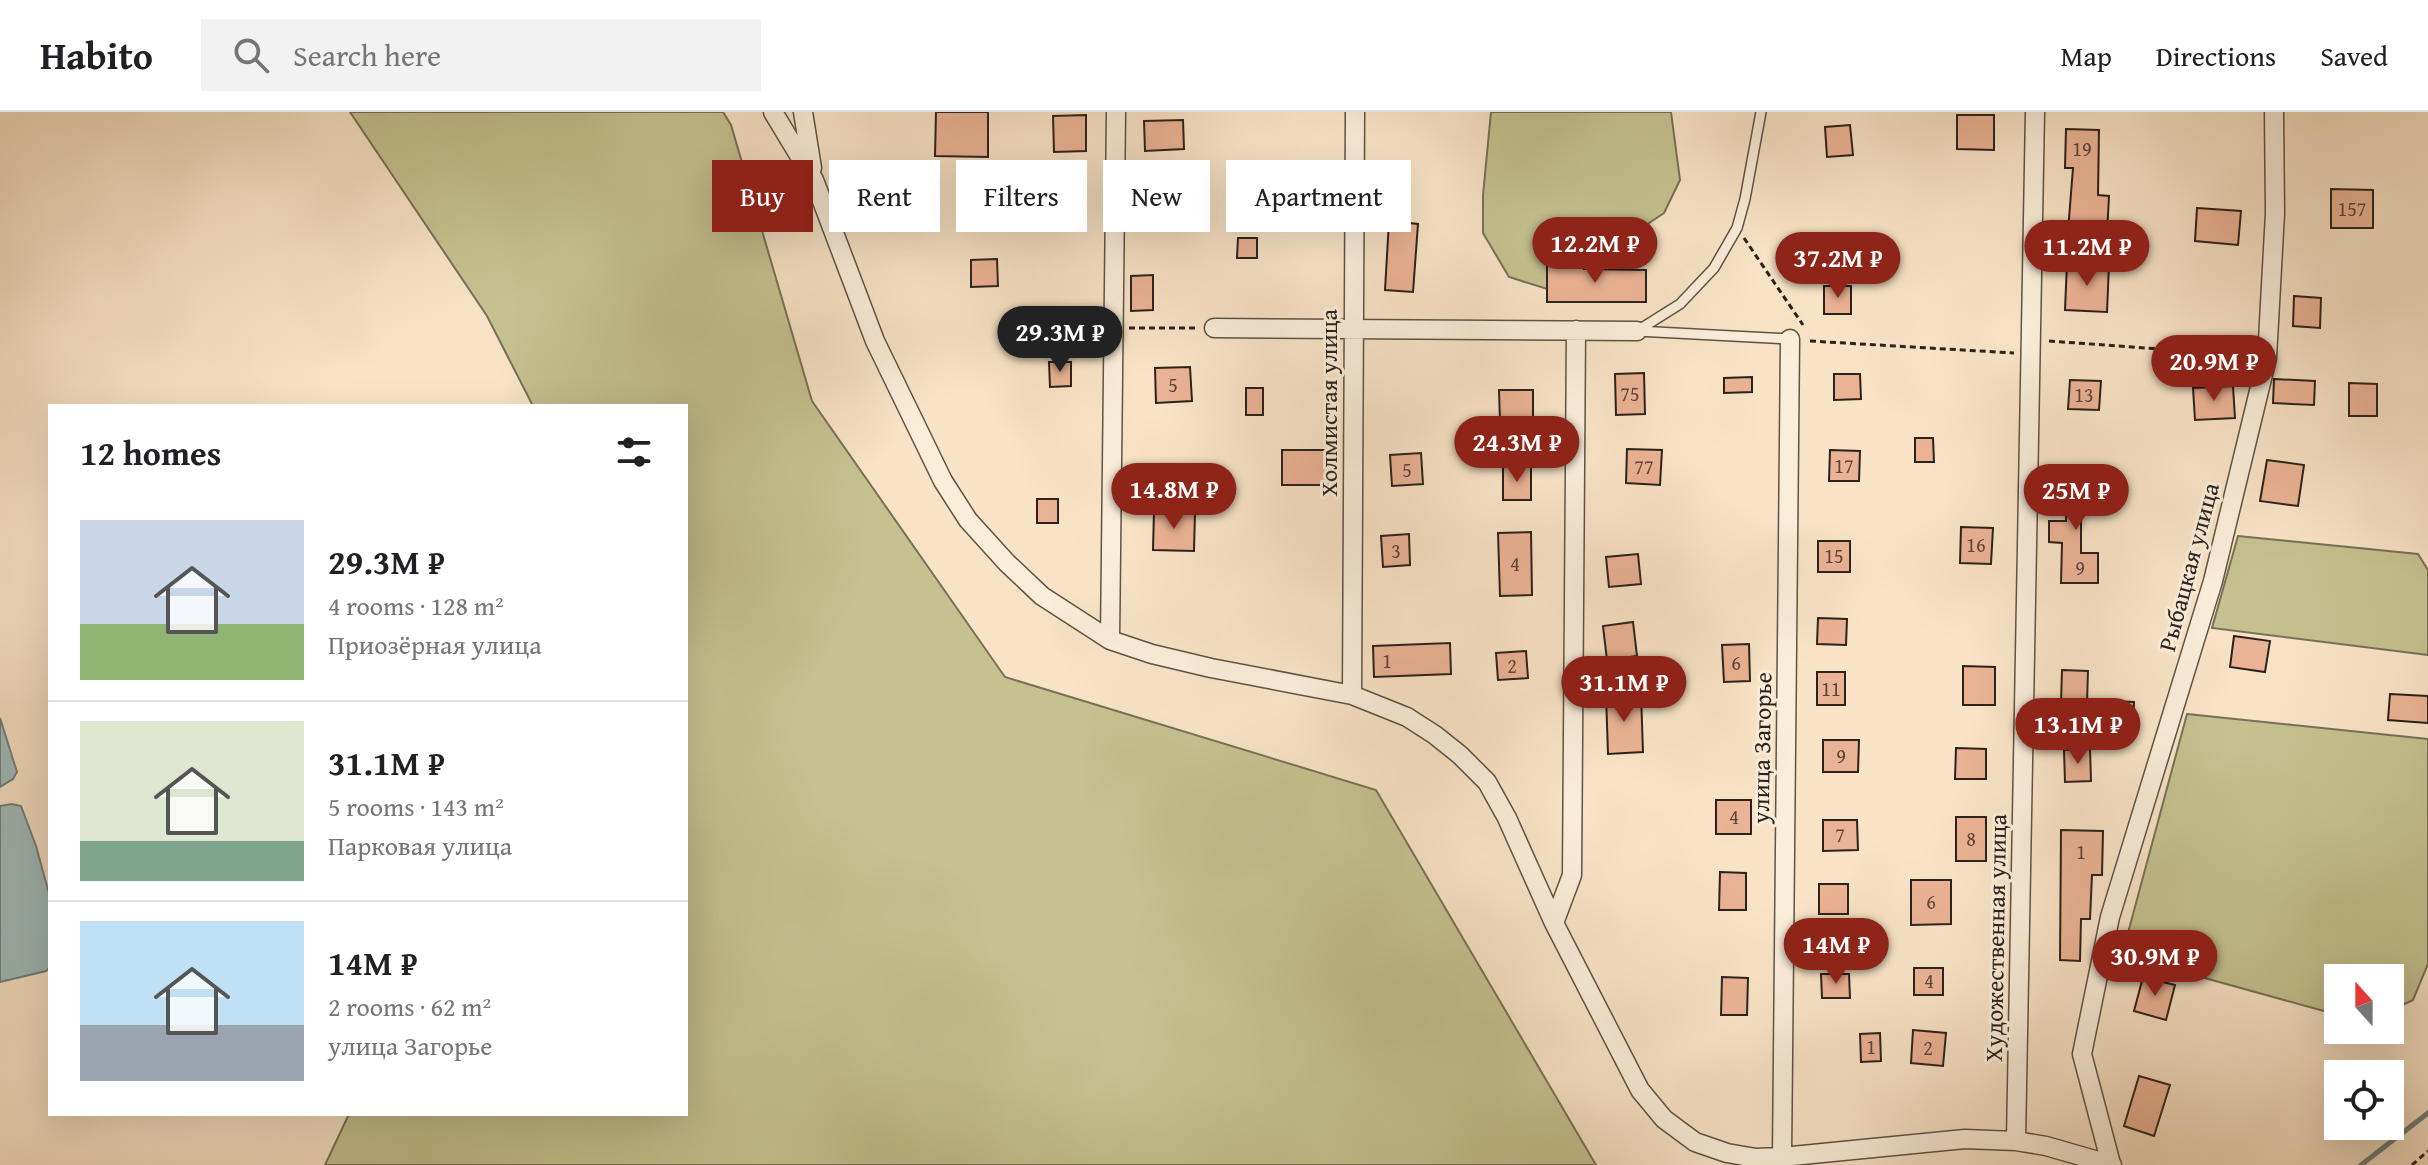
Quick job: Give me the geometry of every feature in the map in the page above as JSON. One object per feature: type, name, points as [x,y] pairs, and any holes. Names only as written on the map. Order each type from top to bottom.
[{"type":"street","points":[[773,112],[814,180],[875,341],[943,481],[968,520],[1042,596],[1110,640],[1211,668],[1352,695],[1407,717],[1460,755],[1487,782],[1507,818],[1554,923],[1640,1090],[1664,1119],[1695,1142],[1727,1153],[1756,1158],[1965,1139],[2046,1146],[2112,1165]]},
{"type":"street","points":[[803,112],[814,180]]},
{"type":"street","points":[[1110,640],[1116,112]]},
{"type":"street","name":"Холмистая улица","points":[[1352,695],[1355,112]]},
{"type":"street","name":"Художественная улица","points":[[2016,1141],[2035,112]]},
{"type":"street","name":"Рыбацкая улица","points":[[2112,1165],[2082,1054],[2110,917],[2213,581],[2267,358],[2275,213],[2274,112]]},
{"type":"street","points":[[1214,328],[1637,331]]},
{"type":"street","points":[[1554,923],[1572,875],[1576,330]]},
{"type":"street","name":"улица Загорье","points":[[1782,1157],[1790,339]]},
{"type":"lane","points":[[1637,331],[1680,304],[1714,268],[1737,228],[1761,112]]},
{"type":"lane","points":[[1637,331],[1790,339]]},
{"type":"path","points":[[1737,228],[1806,328]]},
{"type":"path","points":[[1114,328],[1214,328]]},
{"type":"path","points":[[1790,339],[2031,354],[2049,341],[2160,349]]},
{"type":"path","points":[[2412,1165],[2428,1151]]},
{"type":"shaded area","points":[[350,112],[723,112],[731,125],[741,160],[712,160],[712,232],[762,232],[812,401],[1005,677],[1376,790],[1596,1165],[325,1165],[348,1116],[688,1116],[688,404],[532,404],[487,316]]},
{"type":"shaded area","points":[[1491,112],[1671,112],[1680,180],[1664,213],[1607,251],[1560,293],[1509,277],[1483,233],[1483,195]]},
{"type":"shaded area","points":[[2238,536],[2418,554],[2428,570],[2428,655],[2212,628]]},
{"type":"shaded area","points":[[2187,714],[2428,739],[2428,964],[2413,1000],[2404,1004],[2404,964],[2324,964],[2324,1011],[2122,955]]},
{"type":"water","points":[[0,718],[17,772],[13,779],[0,787]]},
{"type":"water","points":[[0,806],[21,806],[36,846],[48,890],[48,969],[0,982]]},
{"type":"building","points":[[936,112],[988,112],[988,157],[935,156]]},
{"type":"building","points":[[1086,115],[1086,151],[1054,152],[1053,116]]},
{"type":"building","points":[[1957,115],[1994,115],[1994,150],[1957,149]]},
{"type":"building","points":[[1183,120],[1184,149],[1145,151],[1144,121]]},
{"type":"building","points":[[1850,125],[1853,155],[1827,157],[1825,127]]},
{"type":"building","points":[[2066,129],[2099,130],[2098,195],[2109,196],[2107,234],[2068,231],[2073,168],[2065,168]]},
{"type":"building","points":[[2331,189],[2373,190],[2373,228],[2331,228]]},
{"type":"building","points":[[2197,208],[2241,211],[2238,245],[2195,241]]},
{"type":"building","points":[[1411,223],[1418,224],[1413,292],[1385,290],[1388,232],[1411,232]]},
{"type":"building","points":[[1238,238],[1257,238],[1257,258],[1237,258]]},
{"type":"building","points":[[997,259],[998,286],[971,287],[971,260]]},
{"type":"building","points":[[2067,263],[2109,265],[2107,312],[2065,310]]},
{"type":"building","points":[[1547,266],[1646,270],[1646,302],[1547,302]]},
{"type":"building","points":[[1153,275],[1153,310],[1131,311],[1131,276]]},
{"type":"building","points":[[1824,286],[1851,286],[1851,314],[1824,314]]},
{"type":"building","points":[[2294,296],[2321,298],[2320,328],[2293,326]]},
{"type":"building","points":[[1049,362],[1071,362],[1071,386],[1050,387]]},
{"type":"building","points":[[1190,367],[1192,401],[1156,403],[1155,368]]},
{"type":"building","points":[[1644,373],[1645,414],[1616,415],[1615,374]]},
{"type":"building","points":[[1834,374],[1860,374],[1861,399],[1834,400]]},
{"type":"building","points":[[1752,377],[1752,392],[1724,393],[1724,378]]},
{"type":"building","points":[[2274,379],[2315,381],[2314,405],[2273,403]]},
{"type":"building","points":[[2070,380],[2101,381],[2099,410],[2068,409]]},
{"type":"building","points":[[2349,383],[2377,384],[2377,416],[2349,416]]},
{"type":"building","points":[[2233,386],[2235,418],[2195,420],[2193,388]]},
{"type":"building","points":[[1246,388],[1263,388],[1263,415],[1246,415]]},
{"type":"building","points":[[1499,390],[1533,390],[1533,421],[1500,421]]},
{"type":"building","points":[[1915,438],[1933,438],[1934,462],[1915,462]]},
{"type":"building","points":[[1627,449],[1662,450],[1660,485],[1626,483]]},
{"type":"building","points":[[1282,450],[1328,450],[1328,485],[1282,485]]},
{"type":"building","points":[[1830,450],[1860,451],[1859,481],[1829,481]]},
{"type":"building","points":[[1421,453],[1423,484],[1392,486],[1390,455]]},
{"type":"building","points":[[2267,460],[2304,465],[2298,506],[2260,501]]},
{"type":"building","points":[[1503,467],[1531,467],[1531,500],[1503,500]]},
{"type":"building","points":[[2067,474],[2100,475],[2100,496],[2081,495],[2081,553],[2098,553],[2098,583],[2061,583],[2062,543],[2049,542],[2049,521],[2066,521]]},
{"type":"building","points":[[1037,499],[1058,499],[1058,523],[1037,523]]},
{"type":"building","points":[[1154,511],[1195,512],[1194,551],[1153,550]]},
{"type":"building","points":[[1961,527],[1993,528],[1991,564],[1960,563]]},
{"type":"building","points":[[1531,532],[1532,595],[1500,596],[1498,533]]},
{"type":"building","points":[[1409,534],[1410,565],[1383,567],[1381,536]]},
{"type":"building","points":[[1818,541],[1850,541],[1850,572],[1818,572]]},
{"type":"building","points":[[1638,554],[1641,584],[1609,587],[1606,557]]},
{"type":"building","points":[[1818,618],[1847,619],[1846,645],[1817,644]]},
{"type":"building","points":[[1633,622],[1637,656],[1607,660],[1603,626]]},
{"type":"building","points":[[2234,636],[2270,641],[2265,672],[2230,667]]},
{"type":"building","points":[[1450,643],[1451,674],[1374,677],[1373,646]]},
{"type":"building","points":[[1749,644],[1750,681],[1724,682],[1722,645]]},
{"type":"building","points":[[1526,651],[1528,678],[1498,680],[1496,653]]},
{"type":"building","points":[[1963,666],[1995,667],[1995,705],[1963,705]]},
{"type":"building","points":[[2062,670],[2088,671],[2087,703],[2061,702]]},
{"type":"building","points":[[1817,672],[1845,672],[1845,705],[1817,705]]},
{"type":"building","points":[[1641,694],[1643,752],[1608,754],[1606,695]]},
{"type":"building","points":[[2390,694],[2428,696],[2428,723],[2388,720]]},
{"type":"building","points":[[2110,701],[2134,702],[2133,726],[2109,725]]},
{"type":"building","points":[[1823,740],[1859,740],[1858,772],[1823,772]]},
{"type":"building","points":[[1956,748],[1986,749],[1986,779],[1955,779]]},
{"type":"building","points":[[2090,749],[2091,781],[2065,782],[2064,750]]},
{"type":"building","points":[[1716,800],[1751,800],[1751,834],[1716,834]]},
{"type":"building","points":[[1956,817],[1986,817],[1986,861],[1956,861]]},
{"type":"building","points":[[1823,820],[1857,820],[1858,850],[1823,851]]},
{"type":"building","points":[[2061,830],[2103,831],[2102,875],[2092,875],[2090,919],[2081,919],[2080,961],[2060,960]]},
{"type":"building","points":[[1720,872],[1746,873],[1746,910],[1719,910]]},
{"type":"building","points":[[1911,880],[1951,880],[1951,924],[1911,925]]},
{"type":"building","points":[[1819,884],[1848,884],[1848,914],[1819,914]]},
{"type":"building","points":[[1914,968],[1943,968],[1943,995],[1914,995]]},
{"type":"building","points":[[1821,974],[1849,974],[1850,998],[1822,998]]},
{"type":"building","points":[[1722,977],[1748,978],[1747,1015],[1721,1015]]},
{"type":"building","points":[[2143,977],[2175,985],[2166,1020],[2134,1011]]},
{"type":"building","points":[[1913,1030],[1946,1033],[1943,1066],[1911,1063]]},
{"type":"building","points":[[1880,1033],[1881,1061],[1861,1062],[1860,1034]]},
{"type":"building","points":[[2139,1076],[2170,1085],[2154,1136],[2124,1126]]},
{"type":"waterway","points":[[2361,1165],[2428,1113]]}]
